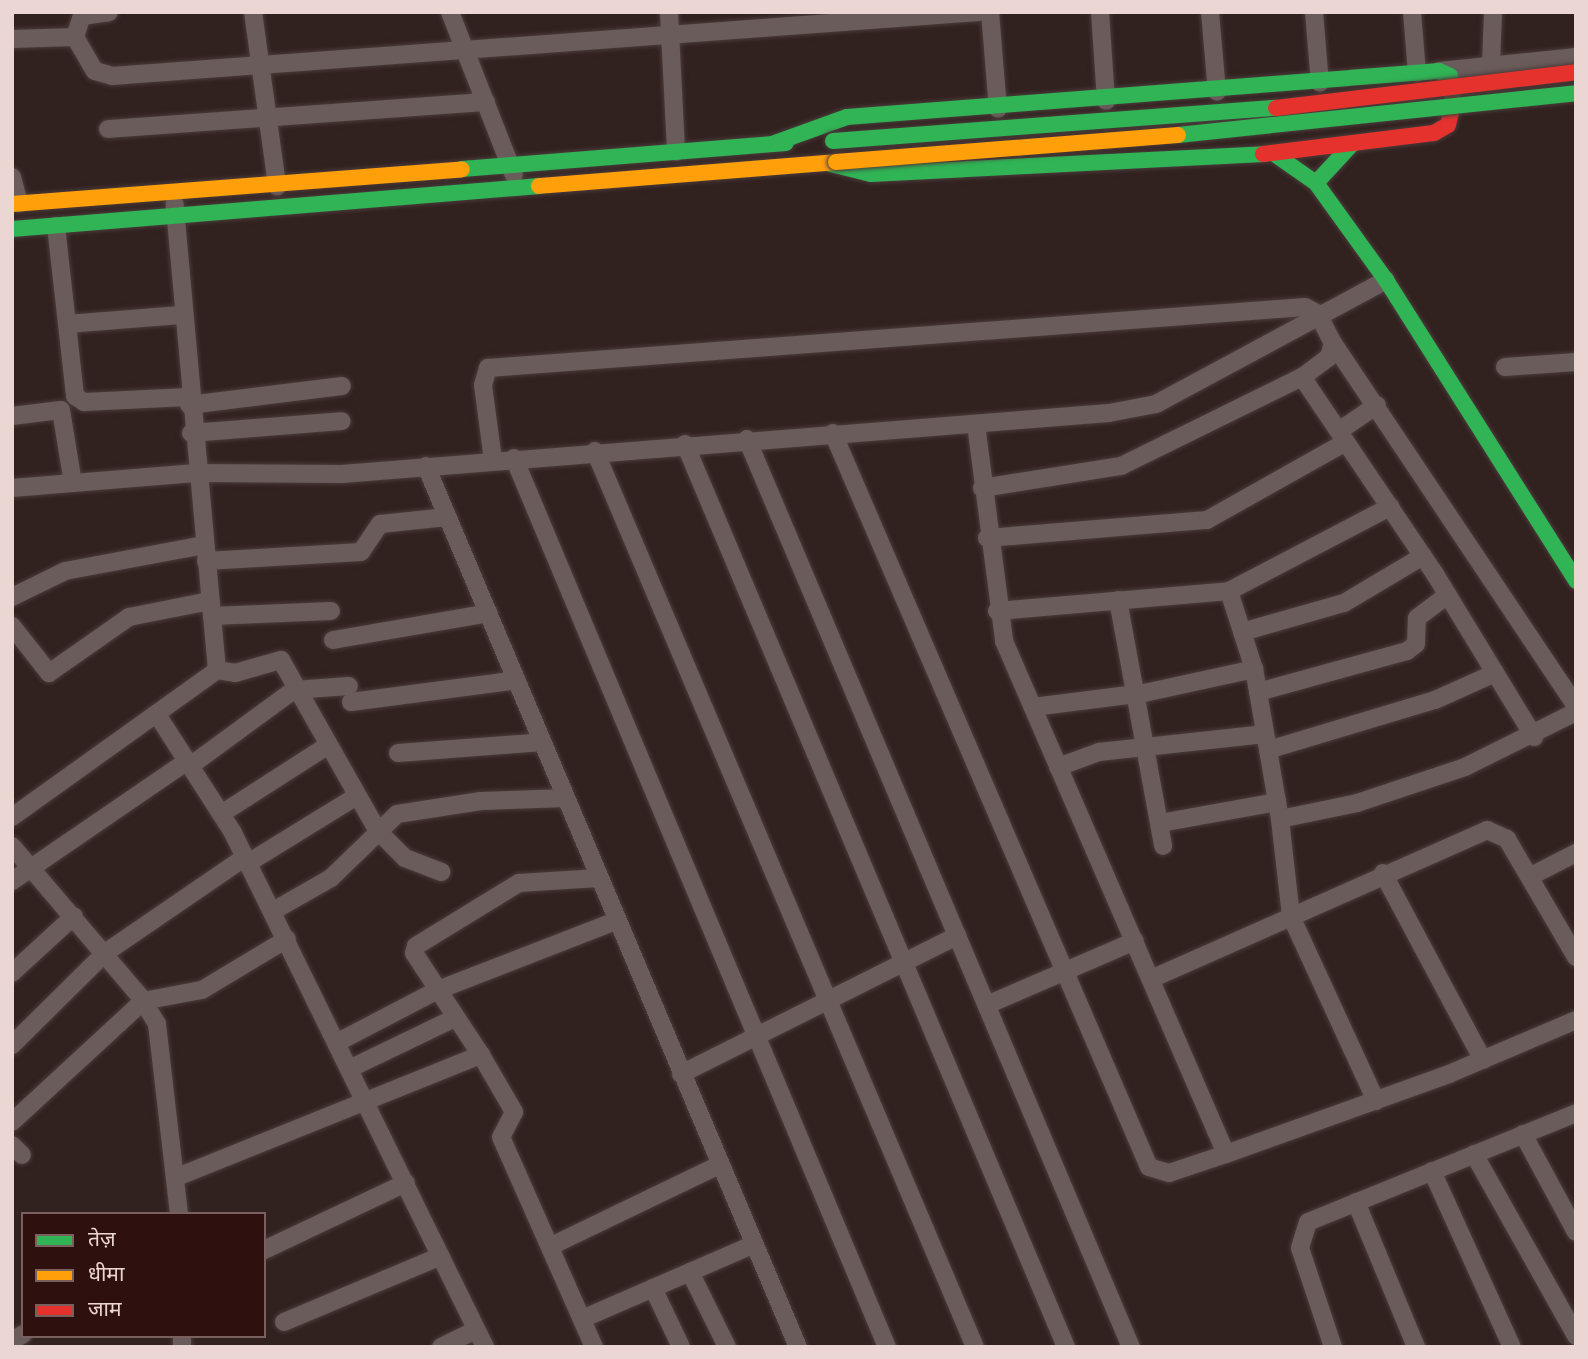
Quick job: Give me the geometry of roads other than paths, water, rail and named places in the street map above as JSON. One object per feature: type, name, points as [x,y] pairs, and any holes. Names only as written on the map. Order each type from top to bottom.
[{"type":"main road","points":[[772,144],[847,117],[1106,101],[1439,71],[1450,76],[1454,99],[1448,125],[1352,144],[1273,153],[871,174],[831,162]]},
{"type":"main road","points":[[16,204],[277,186],[772,144],[1297,106],[1576,72]]},
{"type":"main road","points":[[12,229],[1290,126],[1576,93]]},
{"type":"main road","points":[[1316,183],[1352,144]]},
{"type":"main road","points":[[1273,153],[1316,183],[1386,280],[1576,581]]},
{"type":"street","points":[[75,37],[82,16],[109,12]]},
{"type":"street","points":[[253,12],[277,186]]},
{"type":"street","points":[[450,12],[513,166],[516,188]]},
{"type":"street","points":[[75,37],[96,71],[112,76],[464,48],[670,21],[979,12]]},
{"type":"street","points":[[990,12],[998,109]]},
{"type":"street","points":[[1100,12],[1106,101]]},
{"type":"street","points":[[1210,12],[1217,92]]},
{"type":"street","points":[[1314,12],[1320,83]]},
{"type":"street","points":[[1412,12],[1418,74]]},
{"type":"street","points":[[1491,65],[1493,12]]},
{"type":"street","points":[[670,21],[676,152]]},
{"type":"street","points":[[12,39],[75,37]]},
{"type":"street","points":[[1439,71],[1576,57]]},
{"type":"street","points":[[108,129],[486,102]]},
{"type":"street","points":[[12,177],[16,204]]},
{"type":"street","points":[[174,192],[188,401],[217,670]]},
{"type":"street","points":[[56,226],[78,399],[188,401],[342,386]]},
{"type":"street","points":[[12,488],[195,473],[342,474],[747,439],[976,424],[1156,404],[1318,314],[1386,280]]},
{"type":"street","points":[[493,460],[483,385],[488,368],[1297,306],[1318,314],[1333,343],[1576,706]]},
{"type":"street","points":[[67,324],[181,315]]},
{"type":"street","points":[[982,488],[1121,466],[1302,377],[1329,357],[1333,343]]},
{"type":"street","points":[[1505,367],[1576,362]]},
{"type":"street","points":[[1302,377],[1423,555],[1534,737]]},
{"type":"street","points":[[987,538],[1207,520],[1343,436],[1377,405]]},
{"type":"street","points":[[12,416],[61,410],[73,483]]},
{"type":"street","points":[[191,433],[342,421]]},
{"type":"street","points":[[976,424],[997,611],[1058,767],[1226,1154]]},
{"type":"street","points":[[833,433],[1064,975],[1149,1167],[1169,1172],[1226,1154],[1376,1101],[1483,1060],[1576,1020]]},
{"type":"street","points":[[747,439],[1131,1347]]},
{"type":"street","points":[[685,444],[902,964],[1066,1347]]},
{"type":"street","points":[[595,451],[975,1347]]},
{"type":"street","points":[[514,458],[753,1037],[887,1347]]},
{"type":"street","points":[[426,466],[797,1347]]},
{"type":"street","points":[[997,611],[1229,591],[1390,507]]},
{"type":"street","points":[[12,597],[65,571],[205,553],[361,552],[380,524],[448,517]]},
{"type":"street","points":[[1242,632],[1344,603],[1423,555]]},
{"type":"street","points":[[1229,591],[1254,669],[1278,811],[1291,915],[1376,1101]]},
{"type":"street","points":[[1258,692],[1407,651],[1416,644],[1417,618],[1447,595]]},
{"type":"street","points":[[1118,600],[1163,846]]},
{"type":"street","points":[[12,626],[49,673],[129,617],[211,609],[331,611]]},
{"type":"street","points":[[333,640],[489,613]]},
{"type":"street","points":[[12,817],[158,716],[217,670],[236,673],[281,660],[294,690],[377,830],[405,858],[441,872]]},
{"type":"street","points":[[1033,707],[1134,692],[1254,669]]},
{"type":"street","points":[[1058,767],[1143,746],[1266,742],[1435,700],[1495,673]]},
{"type":"street","points":[[12,881],[28,864],[188,764],[294,690],[350,694],[517,680]]},
{"type":"street","points":[[1160,823],[1357,803],[1534,737],[1576,712]]},
{"type":"street","points":[[158,716],[247,860],[351,1068],[485,1347]]},
{"type":"street","points":[[398,753],[543,742]]},
{"type":"street","points":[[221,814],[327,746]]},
{"type":"street","points":[[12,1045],[105,953],[247,860],[357,796]]},
{"type":"street","points":[[273,911],[331,878],[377,830],[397,814],[430,806],[566,798]]},
{"type":"street","points":[[1151,979],[1383,873],[1488,830],[1507,839],[1576,957]]},
{"type":"street","points":[[12,846],[74,916],[143,1001],[166,1061],[179,1212]]},
{"type":"street","points":[[1531,876],[1576,853]]},
{"type":"street","points":[[1383,873],[1483,1060]]},
{"type":"street","points":[[594,1347],[501,1137],[514,1112],[481,1055],[414,953],[428,934],[519,883],[598,878]]},
{"type":"street","points":[[12,973],[74,916]]},
{"type":"street","points":[[338,1042],[438,990],[616,921]]},
{"type":"street","points":[[681,1074],[957,936]]},
{"type":"street","points":[[12,1122],[143,1001],[202,990],[287,939]]},
{"type":"street","points":[[987,1005],[1064,975],[1135,941]]},
{"type":"street","points":[[351,1068],[455,1018]]},
{"type":"street","points":[[177,1177],[481,1055]]},
{"type":"street","points":[[1333,1347],[1298,1239],[1308,1222],[1576,1113]]},
{"type":"street","points":[[1522,1134],[1576,1231]]},
{"type":"street","points":[[1474,1154],[1576,1336]]},
{"type":"street","points":[[551,1246],[719,1165]]},
{"type":"street","points":[[1432,1171],[1512,1347]]},
{"type":"street","points":[[266,1249],[406,1183]]},
{"type":"street","points":[[1356,1202],[1416,1347]]},
{"type":"street","points":[[582,1318],[752,1245]]},
{"type":"street","points":[[284,1322],[441,1256]]},
{"type":"street","points":[[690,1272],[727,1347]]},
{"type":"street","points":[[653,1288],[681,1347]]},
{"type":"street","points":[[441,1347],[476,1330]]}]
